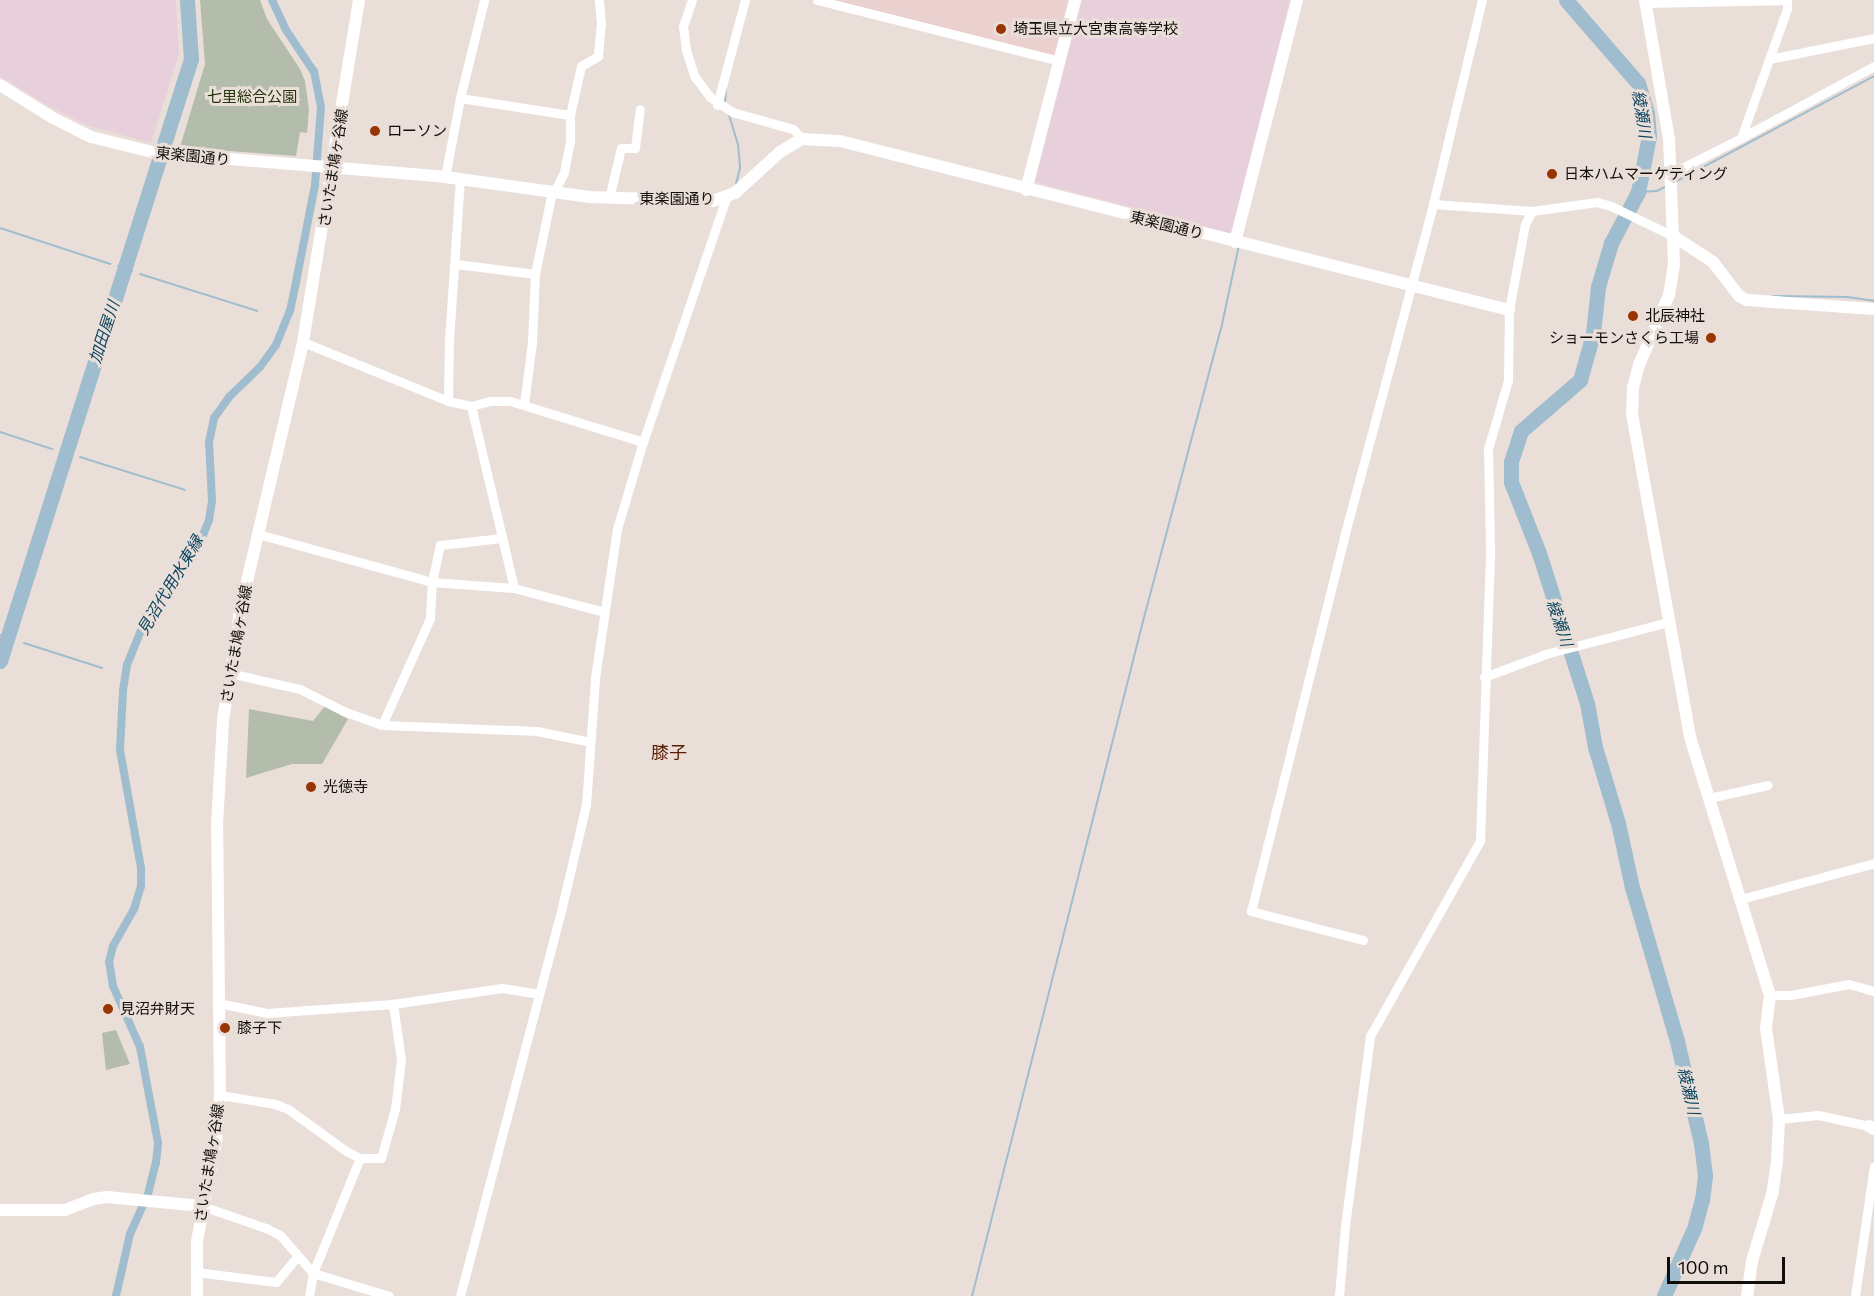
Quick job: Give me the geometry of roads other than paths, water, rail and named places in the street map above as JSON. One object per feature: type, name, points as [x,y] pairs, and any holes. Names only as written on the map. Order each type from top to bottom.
[{"type":"street","name":"さいたま鳩ヶ谷線","points":[[196,1296],[202,1206],[216,1141],[220,1095],[218,776],[230,673],[240,611],[303,342],[359,0]]},
{"type":"street","points":[[446,177],[460,98],[484,0]]},
{"type":"street","points":[[524,404],[532,333],[535,274],[553,192],[564,172],[570,141],[570,115],[581,66],[598,56],[602,24],[599,0]]},
{"type":"street","points":[[692,0],[683,26],[686,50],[695,78],[717,105],[732,112],[793,129],[802,139]]},
{"type":"street","points":[[717,105],[745,0]]},
{"type":"street","points":[[817,0],[1059,61]]},
{"type":"street","points":[[1026,190],[1075,0]]},
{"type":"street","points":[[1235,242],[1297,0]]},
{"type":"street","points":[[1363,940],[1251,911],[1409,286],[1433,204],[1482,0]]},
{"type":"street","points":[[1741,138],[1787,9],[1787,0],[1645,1],[1662,96],[1672,175],[1675,237],[1669,295],[1639,365],[1633,388],[1632,414],[1690,737],[1770,995],[1766,1028],[1779,1119],[1773,1191],[1752,1261],[1747,1296]]},
{"type":"street","points":[[1769,59],[1874,38]]},
{"type":"street","points":[[1672,175],[1874,66]]},
{"type":"street","name":"東楽園通り","points":[[0,85],[61,123],[91,136],[156,153],[460,178],[609,198],[698,202],[726,198],[780,152],[802,139],[818,138],[840,141],[1026,190],[1509,310]]},
{"type":"street","points":[[460,98],[570,115]]},
{"type":"street","points":[[609,198],[621,148],[636,148],[640,109]]},
{"type":"street","points":[[448,401],[449,340],[456,264],[460,178]]},
{"type":"street","points":[[460,1296],[586,805],[590,742],[604,612],[617,529],[643,442],[726,198]]},
{"type":"street","points":[[1433,204],[1532,211],[1597,202],[1611,206],[1675,237],[1713,262],[1739,296],[1747,300],[1874,309]]},
{"type":"street","points":[[1339,1296],[1345,1227],[1370,1036],[1480,841],[1490,549],[1488,449],[1508,380],[1509,310],[1525,224],[1532,211]]},
{"type":"street","points":[[456,264],[535,274]]},
{"type":"street","points":[[303,342],[448,401],[471,406],[490,401],[524,404],[643,442]]},
{"type":"street","points":[[471,406],[514,588]]},
{"type":"street","points":[[258,534],[432,582],[514,588],[604,612]]},
{"type":"street","points":[[382,725],[430,618],[432,582],[440,545],[502,538]]},
{"type":"street","points":[[1484,676],[1549,653],[1669,622]]},
{"type":"street","points":[[230,673],[300,689],[343,711],[382,725],[537,731],[590,742]]},
{"type":"street","points":[[1709,798],[1768,785]]},
{"type":"street","points":[[1742,899],[1874,863]]},
{"type":"street","points":[[1770,995],[1849,984],[1874,991]]},
{"type":"street","points":[[218,1003],[267,1013],[393,1004],[502,988],[539,994]]},
{"type":"street","points":[[220,1095],[275,1104],[288,1109],[325,1137],[360,1158],[381,1158],[392,1125],[401,1060],[393,1004]]},
{"type":"street","points":[[1779,1119],[1818,1115],[1871,1128]]},
{"type":"street","points":[[309,1296],[313,1272],[360,1158]]},
{"type":"street","points":[[1855,1296],[1874,1166]]},
{"type":"street","points":[[0,1210],[65,1210],[94,1199],[137,1198],[202,1206],[280,1235],[297,1257],[313,1272],[389,1296]]},
{"type":"street","points":[[196,1272],[276,1282],[297,1257]]},
{"type":"waterway","name":"加田屋川","points":[[0,661],[191,59],[187,0]]},
{"type":"waterway","name":"見沼代用水東縁","points":[[116,1296],[130,1234],[148,1194],[156,1163],[158,1143],[140,1047],[113,986],[109,962],[113,946],[134,909],[141,886],[141,868],[120,750],[123,690],[127,665],[140,633],[203,535],[209,520],[212,501],[209,442],[214,418],[229,397],[260,367],[276,345],[290,311],[315,185],[321,107],[314,72],[286,30],[272,0]]},
{"type":"waterway","name":"綾瀬川","points":[[1566,0],[1638,83],[1647,113],[1649,136],[1638,192],[1611,243],[1598,287],[1593,334],[1580,380],[1521,431],[1511,462],[1511,482],[1539,553],[1587,703],[1595,747],[1618,823],[1632,887],[1677,1041],[1701,1143],[1705,1176],[1702,1199],[1695,1226],[1664,1296]]},
{"type":"waterway","points":[[1675,182],[1874,76]]},
{"type":"waterway","points":[[725,102],[726,87]]},
{"type":"waterway","points":[[729,115],[738,144],[740,168],[736,184]]},
{"type":"waterway","points":[[1638,192],[1657,191],[1667,186]]},
{"type":"waterway","points":[[0,228],[110,264]]},
{"type":"waterway","points":[[972,1296],[1142,625],[1221,329],[1239,245]]},
{"type":"waterway","name":"加田屋川","points":[[118,266],[132,271]]},
{"type":"waterway","points":[[140,274],[257,311]]},
{"type":"waterway","points":[[1772,296],[1847,297],[1874,301]]},
{"type":"waterway","points":[[0,432],[52,449]]},
{"type":"waterway","name":"加田屋川","points":[[61,451],[72,455]]},
{"type":"waterway","points":[[80,457],[185,490]]},
{"type":"waterway","name":"加田屋川","points":[[1,635],[13,639]]},
{"type":"waterway","points":[[24,643],[102,668]]},
{"type":"place","name":"埼玉県立大宮東高等学校","points":[[1001,29]]},
{"type":"place","name":"ローソン","points":[[375,131]]},
{"type":"place","name":"日本ハムマーケティング","points":[[1552,174]]},
{"type":"place","name":"北辰神社","points":[[1633,316]]},
{"type":"place","name":"ショーモンさくら工場","points":[[1711,338]]},
{"type":"place","name":"光徳寺","points":[[311,787]]},
{"type":"place","name":"見沼弁財天","points":[[108,1009]]},
{"type":"place","name":"膝子下","points":[[225,1028]]},
{"type":"district","name":"膝子","points":[[669,752]]},
{"type":"park label","name":"七里総合公園","points":[[252,97]]}]
